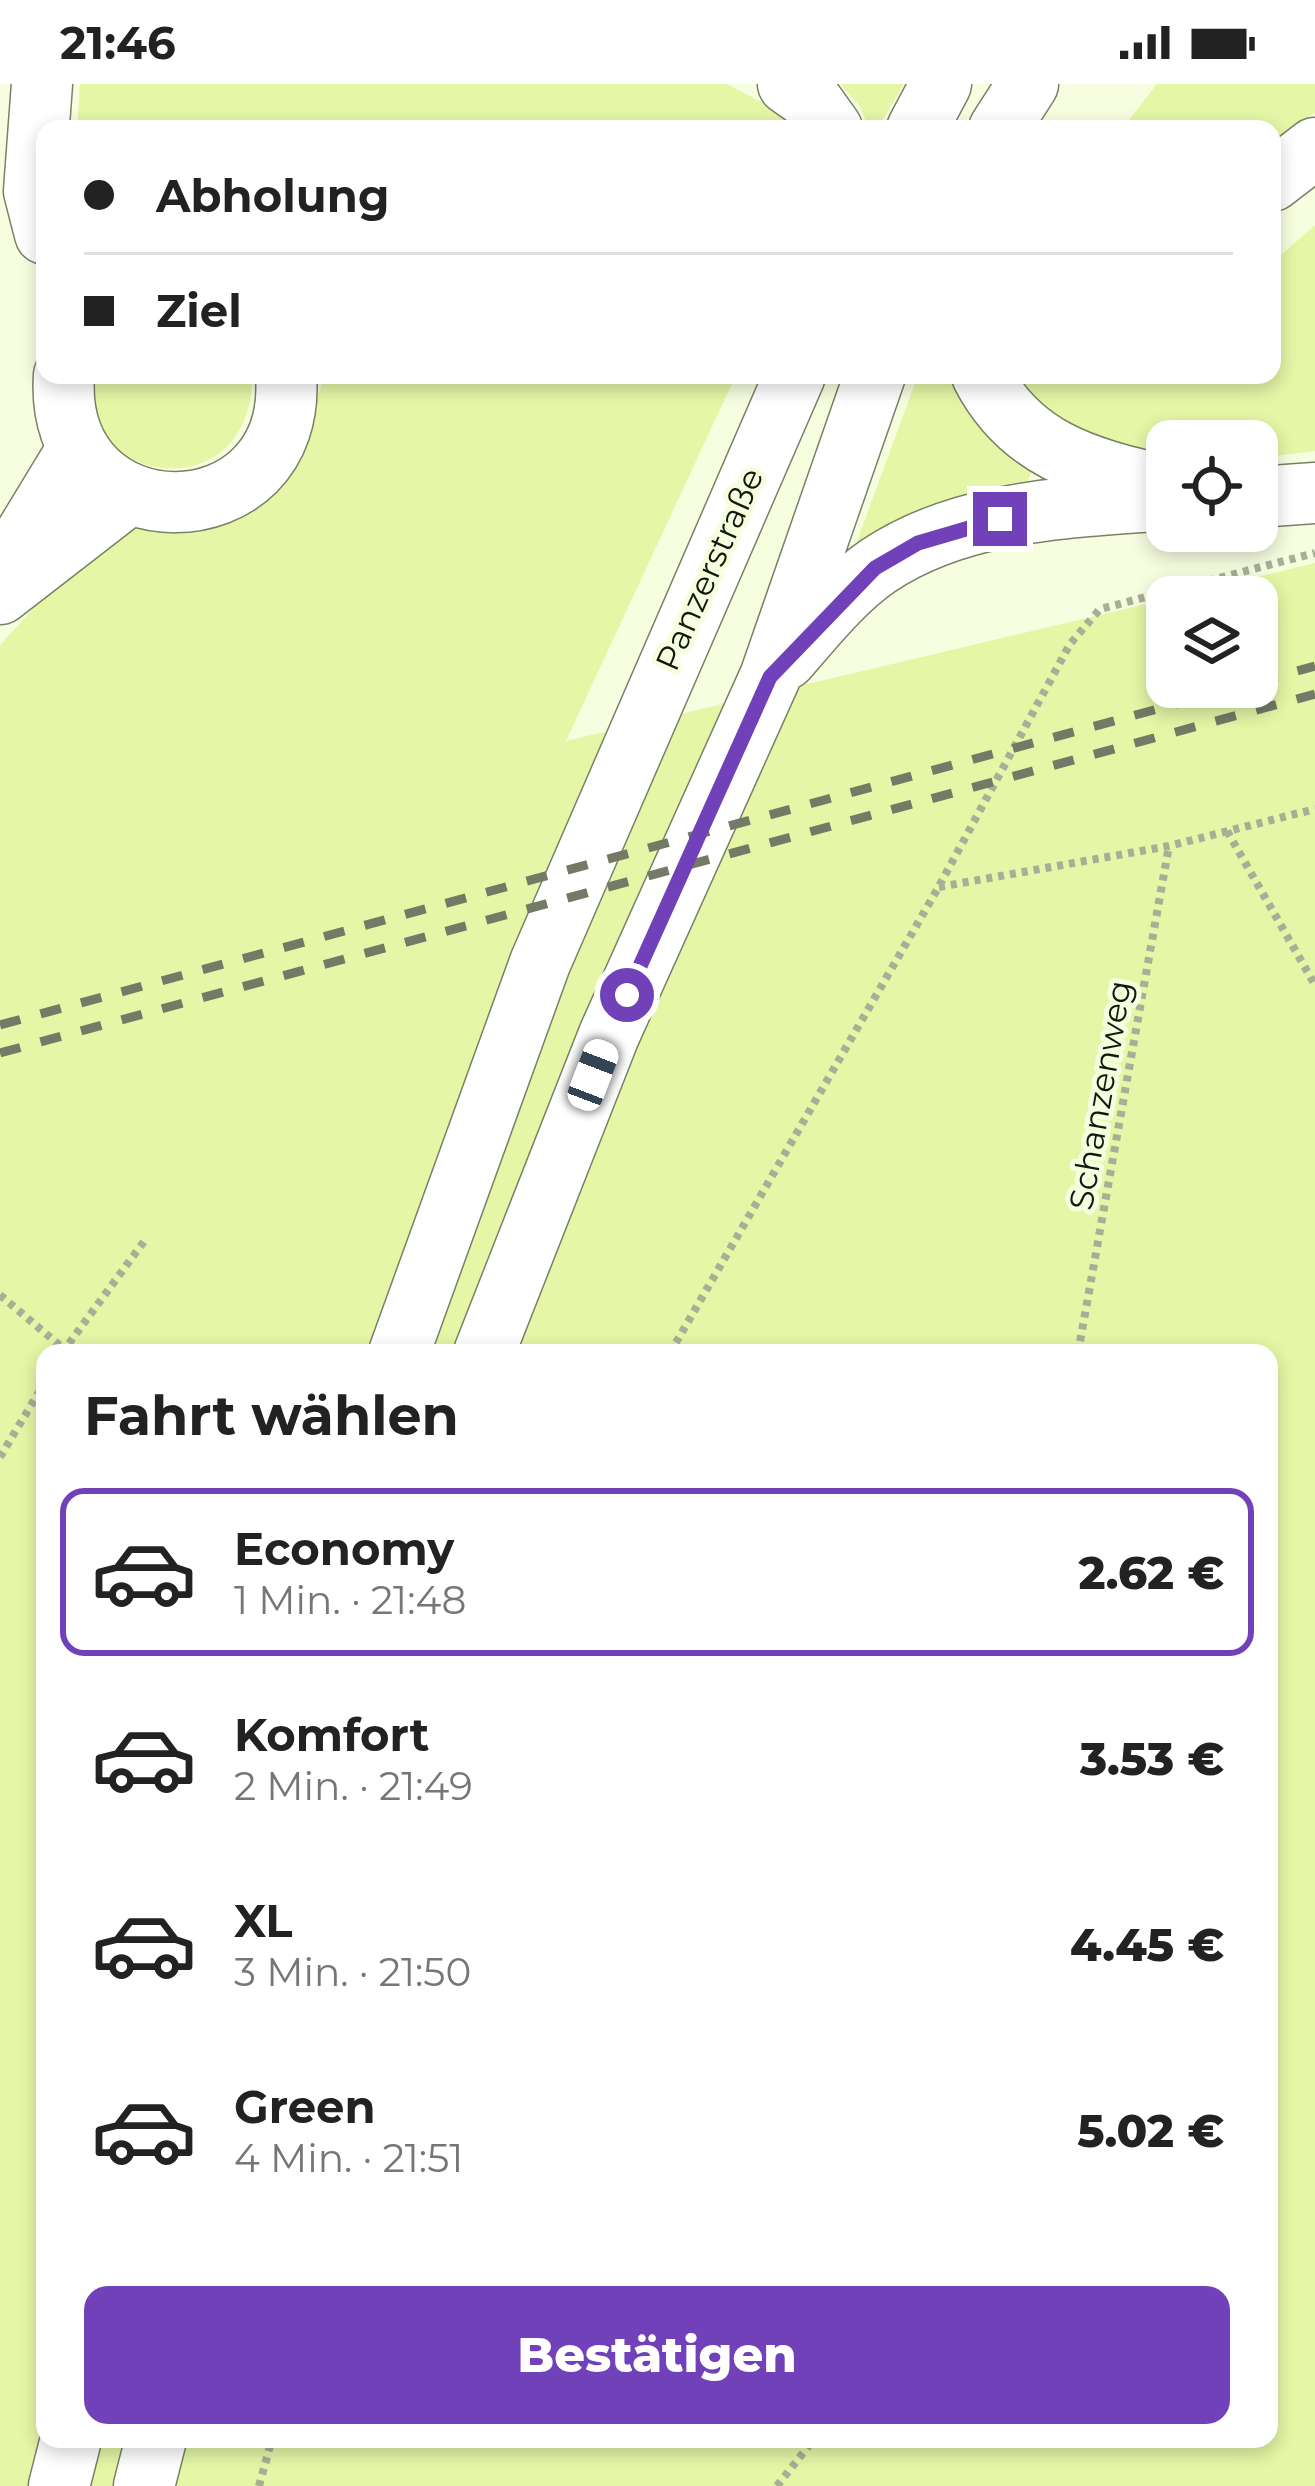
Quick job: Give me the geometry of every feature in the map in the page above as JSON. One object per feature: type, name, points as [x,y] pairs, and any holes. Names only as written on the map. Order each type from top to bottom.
[{"type":"main road","points":[[41,120],[42,84]]},
{"type":"main road","points":[[788,84],[812,101],[826,120]]},
{"type":"main road","points":[[922,120],[941,84]]},
{"type":"main road","points":[[1005,120],[1028,84]]},
{"type":"main road","points":[[1281,174],[1315,148]]},
{"type":"main road","points":[[1281,202],[1315,191]]},
{"type":"main road","points":[[63,384],[62,404],[79,448],[96,473],[129,494],[189,502],[224,493],[244,480],[275,442],[284,420],[286,384]]},
{"type":"main road","name":"Panzerstraße","points":[[402,1344],[516,1028],[623,764],[791,384]]},
{"type":"main road","points":[[488,1344],[609,1035],[770,677],[872,384]]},
{"type":"main road","points":[[987,384],[997,404],[1043,447],[1082,466],[1146,482]]},
{"type":"main road","points":[[7,588],[24,537],[79,448]]},
{"type":"main road","points":[[1278,496],[1315,493]]},
{"type":"main road","points":[[7,588],[129,494]]},
{"type":"main road","points":[[770,677],[875,568],[918,543],[961,527],[1040,511],[1146,502]]},
{"type":"main road","points":[[59,2486],[69,2448]]},
{"type":"main road","points":[[144,2486],[155,2448]]},
{"type":"path","points":[[675,1344],[938,888],[1070,644],[1100,609],[1315,553]]},
{"type":"path","points":[[938,888],[1169,847],[1315,808]]},
{"type":"path","points":[[1227,831],[1314,983]]},
{"type":"path","name":"Schanzenweg","points":[[1080,1344],[1169,847]]},
{"type":"path","points":[[68,1344],[145,1240]]},
{"type":"path","points":[[0,1294],[55,1344]]},
{"type":"path","points":[[0,1457],[36,1397]]},
{"type":"path","points":[[260,2486],[270,2448]]},
{"type":"path","points":[[777,2486],[807,2448]]},
{"type":"green space","points":[[80,84],[727,84],[782,113],[786,120],[78,120]]},
{"type":"green space","points":[[840,84],[904,84],[882,120],[865,120]]},
{"type":"green space","points":[[1157,84],[1315,84],[1315,113],[1281,136],[1281,120],[1129,120]]},
{"type":"green space","points":[[1315,225],[1315,451],[1278,455],[1278,420],[1146,420],[1146,451],[1123,446],[1063,423],[1023,384],[1281,384],[1281,255]]},
{"type":"green space","points":[[94,384],[251,384],[245,419],[225,448],[197,465],[166,468],[135,461],[110,442],[95,413]]},
{"type":"green space","points":[[322,384],[732,384],[566,741],[1146,604],[1146,708],[1278,708],[1278,576],[1261,576],[1315,563],[1315,2486],[0,2486],[0,645],[86,551],[119,530],[156,526],[302,442]]},
{"type":"green space","points":[[915,384],[960,384],[1002,449],[1031,473],[1028,481],[962,495],[900,520],[862,544],[857,541]]},
{"type":"railway","points":[[1278,676],[1315,666]]},
{"type":"railway","points":[[0,1053],[1315,694]]},
{"type":"railway","points":[[0,1025],[1161,708]]},
{"type":"route","points":[[627,995],[770,677],[875,568],[918,543],[1000,519]]}]
